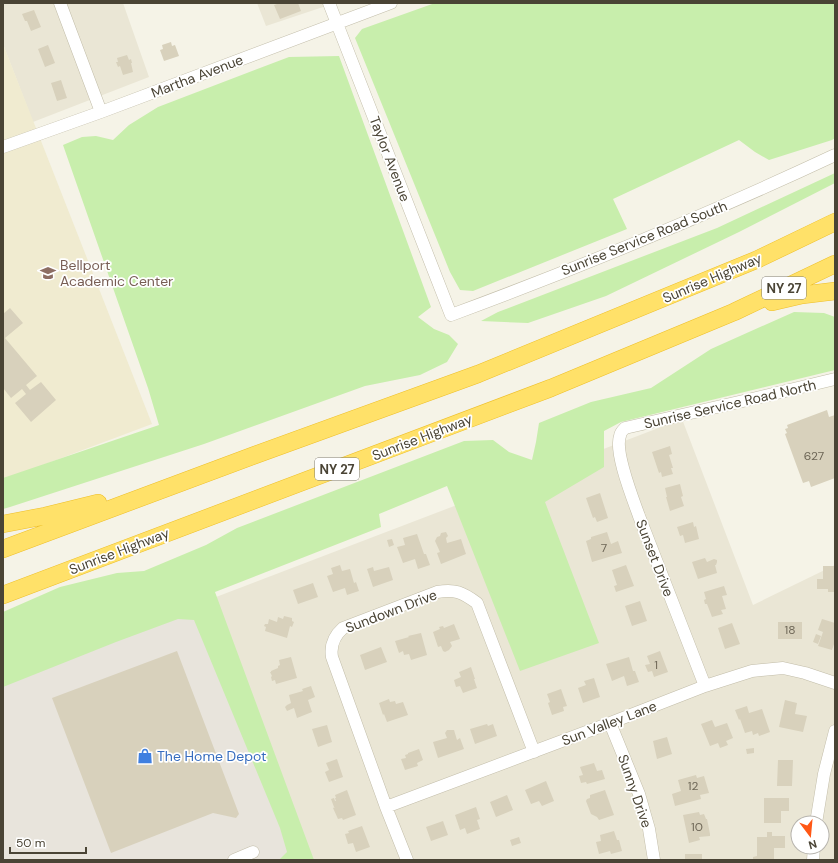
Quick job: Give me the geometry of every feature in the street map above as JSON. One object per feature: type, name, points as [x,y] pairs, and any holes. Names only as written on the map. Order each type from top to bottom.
[{"type":"highway","name":"Sunrise Highway","points":[[3,549],[478,374],[756,260],[835,222]]},
{"type":"highway","name":"Sunrise Highway","points":[[3,595],[551,388],[734,312],[835,264]]},
{"type":"highway","points":[[734,312],[802,295],[835,290]]},
{"type":"highway","points":[[3,524],[92,505],[255,455]]},
{"type":"street","points":[[60,3],[101,112]]},
{"type":"street","name":"Taylor Avenue","points":[[329,3],[450,315]]},
{"type":"street","name":"Martha Avenue","points":[[3,147],[101,112],[391,3]]},
{"type":"street","name":"Sunrise Service Road South","points":[[450,315],[571,269],[658,233],[773,184],[835,155]]},
{"type":"street","name":"Sunrise Service Road North","points":[[625,428],[835,379]]},
{"type":"street","name":"Sunset Drive","points":[[625,428],[620,436],[618,446],[624,471],[639,516],[705,686]]},
{"type":"street","name":"Sundown Drive","points":[[407,860],[334,665],[331,651],[334,638],[337,633],[343,628],[437,592],[453,590],[463,594],[477,603],[534,752]]},
{"type":"street","name":"Sun Valley Lane","points":[[386,807],[705,686],[752,670],[783,668],[835,682]]},
{"type":"street","name":"Sunny Drive","points":[[610,723],[639,794],[649,829],[654,860]]},
{"type":"street","points":[[817,815],[824,774],[835,731]]},
{"type":"street","points":[[234,860],[253,852]]},
{"type":"shaded area","points":[[3,3],[123,3],[149,77],[33,122],[3,44]]},
{"type":"shaded area","points":[[257,3],[335,3],[266,26]]},
{"type":"shaded area","name":"Bellport Academic Center","points":[[3,44],[152,424],[3,480]]},
{"type":"shaded area","points":[[682,419],[753,605],[835,565],[835,860],[300,860],[195,605]]},
{"type":"shaded area","points":[[195,605],[300,860],[3,860],[3,675]]},
{"type":"green space","points":[[435,3],[835,3],[835,138],[769,160],[739,140],[613,199],[627,229],[473,291],[460,290],[450,272],[355,38],[362,29]]},
{"type":"green space","points":[[339,56],[431,307],[418,317],[434,329],[449,335],[458,344],[447,362],[420,375],[365,386],[204,444],[3,509],[3,478],[159,425],[148,388],[63,145],[82,137],[96,136],[113,140],[129,125],[158,107],[289,57]]},
{"type":"green space","points":[[835,173],[835,183],[739,232],[606,296],[528,323],[481,321],[498,312],[717,228]]},
{"type":"green space","points":[[794,312],[824,313],[835,317],[835,370],[621,422],[604,431],[604,467],[545,502],[599,643],[520,671],[447,486],[379,514],[381,527],[215,592],[314,860],[279,860],[287,852],[280,828],[194,620],[178,619],[3,687],[3,612],[60,587],[117,573],[144,571],[206,545],[237,528],[464,441],[493,440],[509,452],[532,460],[539,423],[591,402],[651,388],[711,349]]},
{"type":"building","points":[[280,3],[298,3],[301,11],[280,19],[274,5]]},
{"type":"building","points":[[34,10],[41,27],[31,31],[22,14]]},
{"type":"building","points":[[171,42],[172,46],[175,45],[179,56],[164,61],[160,50],[163,49],[162,45]]},
{"type":"building","points":[[48,45],[55,63],[45,67],[38,49]]},
{"type":"building","points":[[127,55],[129,60],[131,59],[133,72],[123,75],[120,66],[118,67],[116,62],[118,62],[117,58]]},
{"type":"building","points":[[61,80],[67,98],[57,101],[51,83]]},
{"type":"building","points":[[10,308],[23,323],[5,338],[37,376],[26,385],[30,390],[41,382],[56,400],[31,422],[15,403],[26,394],[22,389],[11,398],[3,388],[3,314]]},
{"type":"building","points":[[827,410],[829,417],[835,415],[835,478],[811,487],[809,481],[803,483],[785,434],[787,433],[785,429],[788,428],[787,425]]},
{"type":"building","points":[[670,446],[672,454],[669,455],[673,468],[671,468],[673,474],[662,477],[661,472],[659,473],[652,452]]},
{"type":"building","points":[[680,484],[683,496],[681,497],[684,506],[670,511],[665,488]]},
{"type":"building","points":[[600,493],[608,518],[597,522],[595,517],[593,518],[586,498]]},
{"type":"building","points":[[693,522],[694,527],[696,526],[699,539],[685,543],[683,535],[680,536],[677,527]]},
{"type":"building","points":[[446,532],[448,536],[446,538],[447,543],[461,539],[466,554],[441,564],[437,553],[440,552],[435,541],[441,533]]},
{"type":"building","points":[[607,532],[611,544],[618,541],[622,553],[592,562],[586,541],[591,539],[591,537]]},
{"type":"building","points":[[417,534],[424,554],[426,554],[430,565],[418,569],[415,559],[403,563],[397,547],[405,545],[403,538]]},
{"type":"building","points":[[392,539],[394,545],[389,547],[387,540]]},
{"type":"building","points":[[705,558],[707,562],[714,559],[717,560],[715,565],[717,573],[698,579],[692,562]]},
{"type":"building","points":[[340,565],[342,571],[350,569],[354,583],[356,582],[359,591],[347,595],[345,588],[333,592],[327,576],[333,574],[331,568]]},
{"type":"building","points":[[626,565],[634,586],[616,592],[614,586],[617,585],[612,570]]},
{"type":"building","points":[[823,566],[835,566],[835,592],[828,592],[828,589],[817,589],[817,579],[823,579]]},
{"type":"building","points":[[373,567],[374,571],[389,567],[393,580],[373,587],[367,569]]},
{"type":"building","points":[[313,583],[318,597],[298,604],[293,590]]},
{"type":"building","points":[[724,586],[727,595],[722,596],[726,609],[721,610],[723,614],[712,617],[707,604],[705,604],[704,600],[706,599],[704,592]]},
{"type":"building","points":[[640,601],[647,621],[632,626],[625,606]]},
{"type":"building","points":[[284,616],[292,618],[292,621],[294,622],[292,627],[290,626],[287,638],[265,631],[266,627],[264,626],[265,624],[268,624],[269,619],[277,622],[278,617],[283,619]]},
{"type":"building","points":[[822,619],[835,623],[835,641],[832,650],[818,646],[823,632],[818,630]]},
{"type":"building","points":[[778,622],[802,622],[802,639],[778,639]]},
{"type":"building","points":[[732,623],[740,644],[725,649],[718,628]]},
{"type":"building","points":[[454,624],[460,639],[450,642],[452,646],[445,652],[441,646],[438,647],[433,632],[440,629],[439,627],[443,626],[444,628]]},
{"type":"building","points":[[421,633],[427,655],[411,660],[409,654],[404,655],[403,651],[399,653],[395,641]]},
{"type":"building","points":[[816,634],[821,636],[818,644],[813,642]]},
{"type":"building","points":[[381,647],[387,662],[365,670],[360,655]]},
{"type":"building","name":"The Home Depot","points":[[177,651],[239,814],[236,818],[213,813],[111,853],[52,698]]},
{"type":"building","points":[[660,651],[668,672],[654,677],[652,671],[648,672],[645,665],[650,664],[647,656]]},
{"type":"building","points":[[291,657],[297,678],[276,684],[275,680],[272,681],[270,672],[278,668],[280,665],[279,660]]},
{"type":"building","points":[[629,657],[633,671],[635,671],[639,682],[627,686],[624,676],[612,681],[606,664]]},
{"type":"building","points":[[471,667],[477,688],[463,693],[460,686],[456,687],[454,680],[461,677],[459,672]]},
{"type":"building","points":[[594,678],[600,697],[583,703],[578,688],[586,685],[584,681]]},
{"type":"building","points":[[311,686],[315,697],[308,700],[312,712],[297,718],[294,708],[287,711],[285,707],[291,703],[289,695],[303,691],[302,689]]},
{"type":"building","points":[[561,689],[567,706],[563,707],[564,711],[552,715],[547,694]]},
{"type":"building","points":[[389,699],[390,702],[395,701],[396,704],[403,702],[408,715],[387,722],[379,703]]},
{"type":"building","points":[[785,700],[797,703],[795,714],[807,716],[803,732],[779,727]]},
{"type":"building","points":[[747,706],[749,713],[762,709],[770,732],[759,736],[758,733],[753,735],[752,731],[745,733],[735,710]]},
{"type":"building","points":[[712,720],[715,727],[727,723],[733,738],[726,741],[728,745],[720,748],[718,743],[710,746],[701,724]]},
{"type":"building","points":[[487,724],[488,726],[493,724],[497,736],[475,744],[470,729]]},
{"type":"building","points":[[327,725],[332,742],[318,747],[312,729]]},
{"type":"building","points":[[447,730],[454,730],[457,740],[460,738],[464,749],[438,758],[433,742],[447,738],[445,733]]},
{"type":"building","points":[[667,737],[672,754],[657,759],[653,741]]},
{"type":"building","points":[[754,748],[754,753],[747,754],[746,749]]},
{"type":"building","points":[[419,749],[423,760],[417,763],[418,766],[405,770],[401,759],[406,758],[405,755],[408,753]]},
{"type":"building","points":[[337,759],[343,777],[329,782],[325,772],[329,770],[326,763]]},
{"type":"building","points":[[778,760],[793,760],[792,786],[777,786]]},
{"type":"building","points":[[594,763],[597,771],[602,770],[605,779],[587,784],[586,782],[581,783],[579,776],[583,775],[580,767]]},
{"type":"building","points":[[696,775],[697,778],[704,776],[709,793],[700,795],[701,799],[675,806],[672,794],[681,791],[678,780]]},
{"type":"building","points":[[546,781],[554,801],[542,806],[539,801],[531,804],[525,790]]},
{"type":"building","points":[[347,790],[356,815],[343,820],[342,818],[338,819],[331,799],[334,798],[336,801],[335,795]]},
{"type":"building","points":[[605,790],[614,815],[599,820],[591,814],[586,801],[590,798],[590,795]]},
{"type":"building","points":[[507,795],[513,810],[496,817],[490,802]]},
{"type":"building","points":[[764,798],[789,798],[789,811],[781,811],[781,823],[764,823]]},
{"type":"building","points":[[476,807],[480,819],[477,820],[480,829],[467,834],[465,828],[460,830],[455,815]]},
{"type":"building","points":[[699,812],[700,815],[704,814],[707,819],[710,836],[699,837],[700,840],[689,843],[683,815]]},
{"type":"building","points":[[443,821],[448,835],[431,841],[426,827]]},
{"type":"building","points":[[362,826],[370,847],[356,852],[353,843],[348,844],[345,834],[349,833],[348,831]]},
{"type":"building","points":[[614,831],[617,840],[619,840],[622,851],[611,854],[610,851],[599,854],[596,842],[601,841],[600,835]]},
{"type":"building","points":[[767,832],[772,832],[772,836],[785,836],[785,848],[774,848],[774,860],[753,860],[753,857],[757,856],[757,837],[767,837]]},
{"type":"building","points":[[519,837],[521,843],[512,846],[510,840]]},
{"type":"building","points":[[685,854],[702,854],[702,860],[685,860]]},
{"type":"place","name":"Bellport Academic Center","points":[[48,273]]},
{"type":"place","name":"The Home Depot","points":[[145,756]]}]
